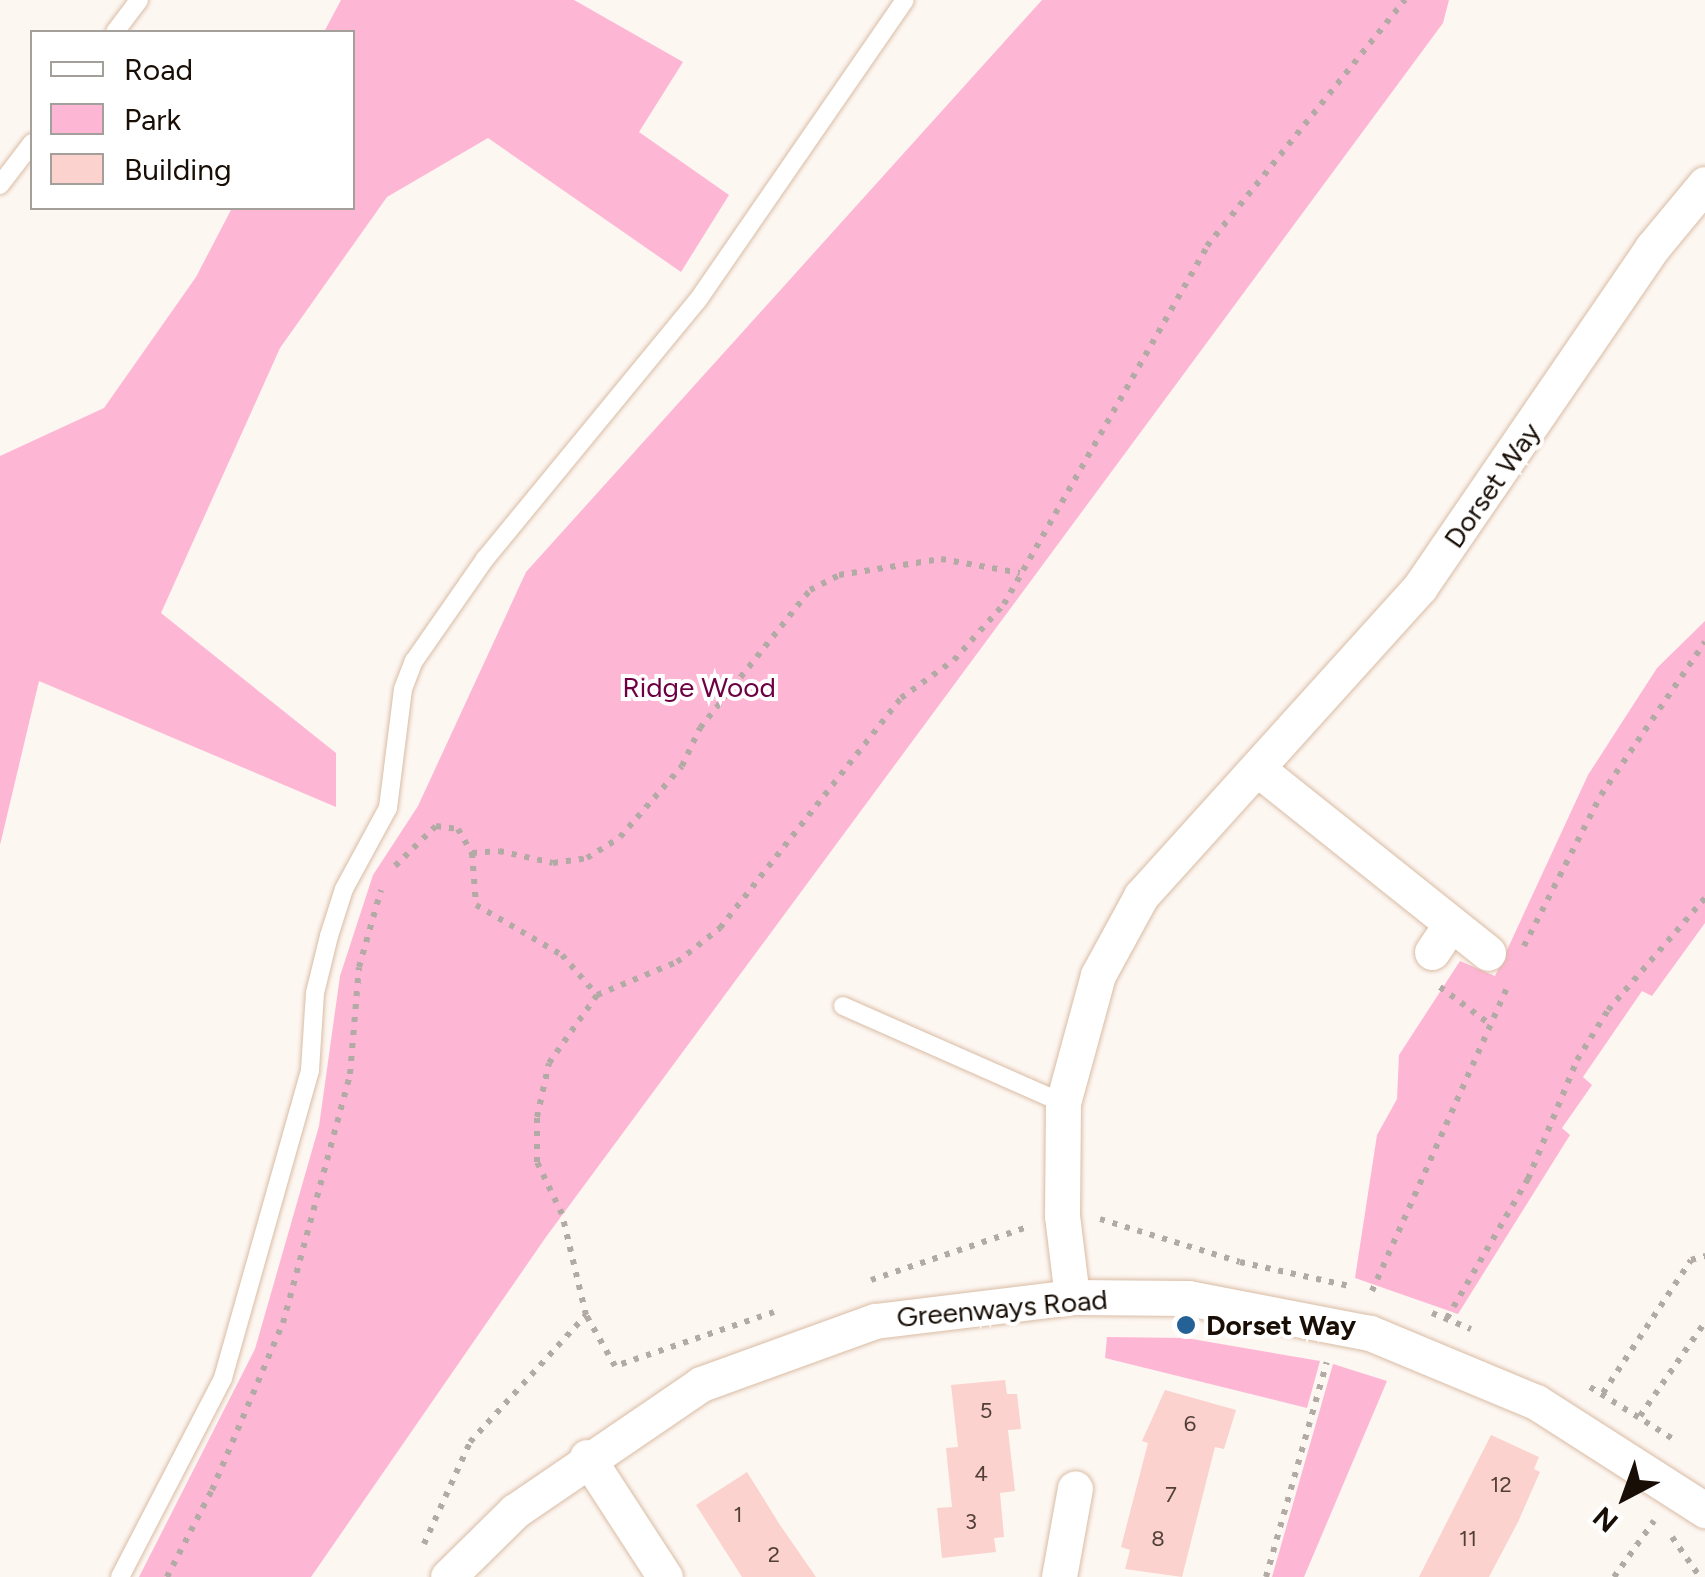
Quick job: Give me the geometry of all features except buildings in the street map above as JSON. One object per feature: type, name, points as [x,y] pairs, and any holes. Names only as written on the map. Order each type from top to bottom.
[{"type":"street","name":"Dorset Way","points":[[1072,1296],[1062,1216],[1063,1103],[1098,976],[1141,896],[1260,770],[1420,587],[1652,248],[1705,184]]},
{"type":"street","points":[[1260,770],[1440,940],[1488,953]]},
{"type":"street","name":"Greenways Road","points":[[448,1577],[515,1510],[701,1384],[875,1320],[1072,1296],[1188,1298],[1338,1324],[1466,1368],[1536,1402],[1705,1510]]},
{"type":"street","points":[[587,1458],[665,1577]]},
{"type":"street","points":[[1059,1577],[1076,1488]]},
{"type":"lane","points":[[116,30],[139,0]]},
{"type":"lane","points":[[120,1577],[224,1378],[310,1070],[315,993],[329,936],[344,888],[388,808],[402,688],[414,661],[485,559],[698,300],[905,0]]},
{"type":"lane","points":[[0,185],[30,146]]},
{"type":"lane","points":[[843,1006],[1063,1103]]},
{"type":"path","points":[[615,1366],[586,1316],[562,1214],[537,1162],[537,1117],[549,1063],[597,995],[677,962],[720,928],[901,698],[954,660],[1004,604],[1207,246],[1405,0]]},
{"type":"path","points":[[472,852],[499,850],[553,863],[588,858],[620,837],[682,766],[700,728],[810,590],[839,574],[941,560],[1020,573]]},
{"type":"path","points":[[436,826],[458,830],[472,852],[476,905],[562,955],[597,995]]},
{"type":"path","points":[[1447,1318],[1528,1179],[1577,1060],[1608,1010],[1705,898]]},
{"type":"path","points":[[1440,940],[1436,984],[1491,1024]]},
{"type":"path","points":[[1602,1393],[1691,1260],[1705,1256]]},
{"type":"path","points":[[414,1562],[470,1442],[586,1316]]},
{"type":"path","points":[[1640,1416],[1705,1322]]},
{"type":"path","points":[[1266,1577],[1338,1324]]},
{"type":"path","points":[[1614,1577],[1658,1516],[1700,1577]]},
{"type":"green space","points":[[341,0],[574,0],[683,62],[639,132],[729,195],[681,272],[488,138],[387,197],[280,348],[161,613],[336,753],[336,807],[39,681],[0,845],[0,456],[104,408],[196,277],[231,210],[355,210],[355,30],[325,30]]},
{"type":"green space","name":"Ridge Wood","points":[[1042,0],[1449,0],[1443,23],[546,1237],[311,1577],[139,1577],[255,1349],[319,1126],[340,976],[373,875],[418,806],[526,572]]},
{"type":"green space","points":[[1705,621],[1705,923],[1652,996],[1642,991],[1583,1077],[1592,1085],[1562,1128],[1570,1135],[1458,1314],[1355,1278],[1377,1135],[1397,1099],[1399,1055],[1460,961],[1495,976],[1588,775],[1657,668]]},
{"type":"green space","points":[[1107,1337],[1186,1338],[1320,1361],[1307,1408],[1105,1358]]},
{"type":"green space","points":[[1333,1364],[1387,1381],[1304,1577],[1272,1577]]},
{"type":"place","name":"Dorset Way","points":[[1186,1325]]}]
